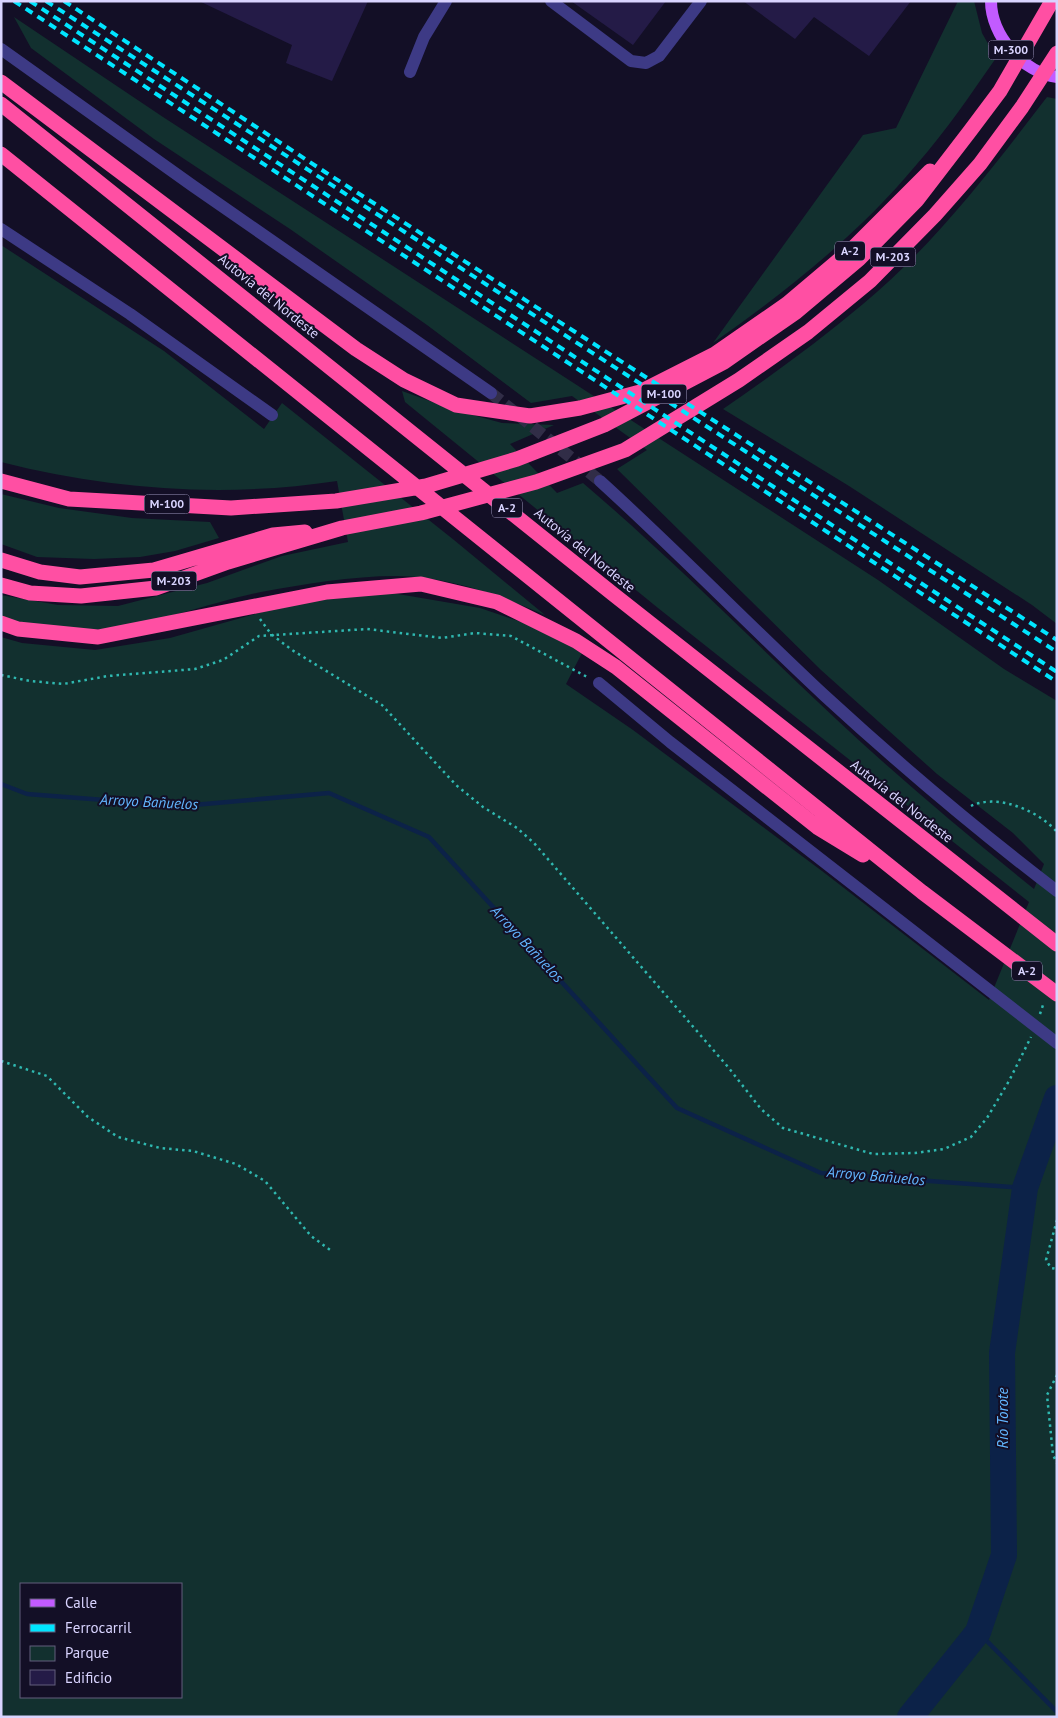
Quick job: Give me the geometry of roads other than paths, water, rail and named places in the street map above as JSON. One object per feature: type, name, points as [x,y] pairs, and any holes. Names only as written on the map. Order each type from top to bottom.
[{"type":"highway","name":"M-203","points":[[720,358],[796,312],[858,259],[918,200],[1000,91],[1052,1]]},
{"type":"highway","name":"M-203","points":[[1,585],[30,593],[81,596],[156,588],[228,562],[342,528],[421,513],[536,482],[625,450],[739,380],[808,332],[870,280],[935,215],[980,164],[1022,107],[1057,53]]},
{"type":"highway","points":[[1,82],[356,349],[404,380],[456,405],[530,416],[580,408],[640,392],[720,358]]},
{"type":"highway","name":"Autovía del Nordeste","points":[[1,104],[613,594],[1057,944]]},
{"type":"highway","name":"A-2","points":[[1,154],[922,892],[1057,994]]},
{"type":"highway","name":"M-100","points":[[1,480],[78,499],[231,508],[336,501],[426,486],[518,459],[604,426],[720,358]]},
{"type":"highway","points":[[1,560],[40,572],[80,577],[154,570],[273,535],[342,528]]},
{"type":"highway","name":"A-2","points":[[1,623],[18,629],[98,637],[327,592],[421,584],[497,602],[576,641],[616,667],[817,826],[922,892]]},
{"type":"main road","name":"M-300","points":[[991,1],[991,8],[999,33],[1010,49],[1027,64],[1057,77]]},
{"type":"street","points":[[410,72],[424,37],[446,1]]},
{"type":"street","points":[[551,1],[631,61],[646,63],[659,56],[701,1]]},
{"type":"street","points":[[1,49],[193,186],[491,393]]},
{"type":"street","points":[[1,229],[130,314],[272,416]]},
{"type":"street","points":[[600,481],[658,534],[826,696],[958,812],[1057,891]]},
{"type":"street","points":[[599,683],[670,742],[1057,1043]]},
{"type":"waterway","name":"Arroyo Bañuelos","points":[[1,784],[27,794],[182,806],[329,793],[429,837],[677,1108],[821,1173],[1025,1188]]},
{"type":"waterway","name":"Río Torote","points":[[910,1717],[978,1632],[1004,1555],[1002,1353],[1025,1188],[1057,1098]]},
{"type":"waterway","points":[[978,1632],[1057,1712]]},
{"type":"tunnel","points":[[491,393],[600,481]]},
{"type":"railway","points":[[14,1],[1057,682]]},
{"type":"railway","points":[[30,1],[1057,672]]},
{"type":"railway","points":[[46,1],[1057,652]]},
{"type":"railway","points":[[64,1],[325,172],[1057,640]]}]
